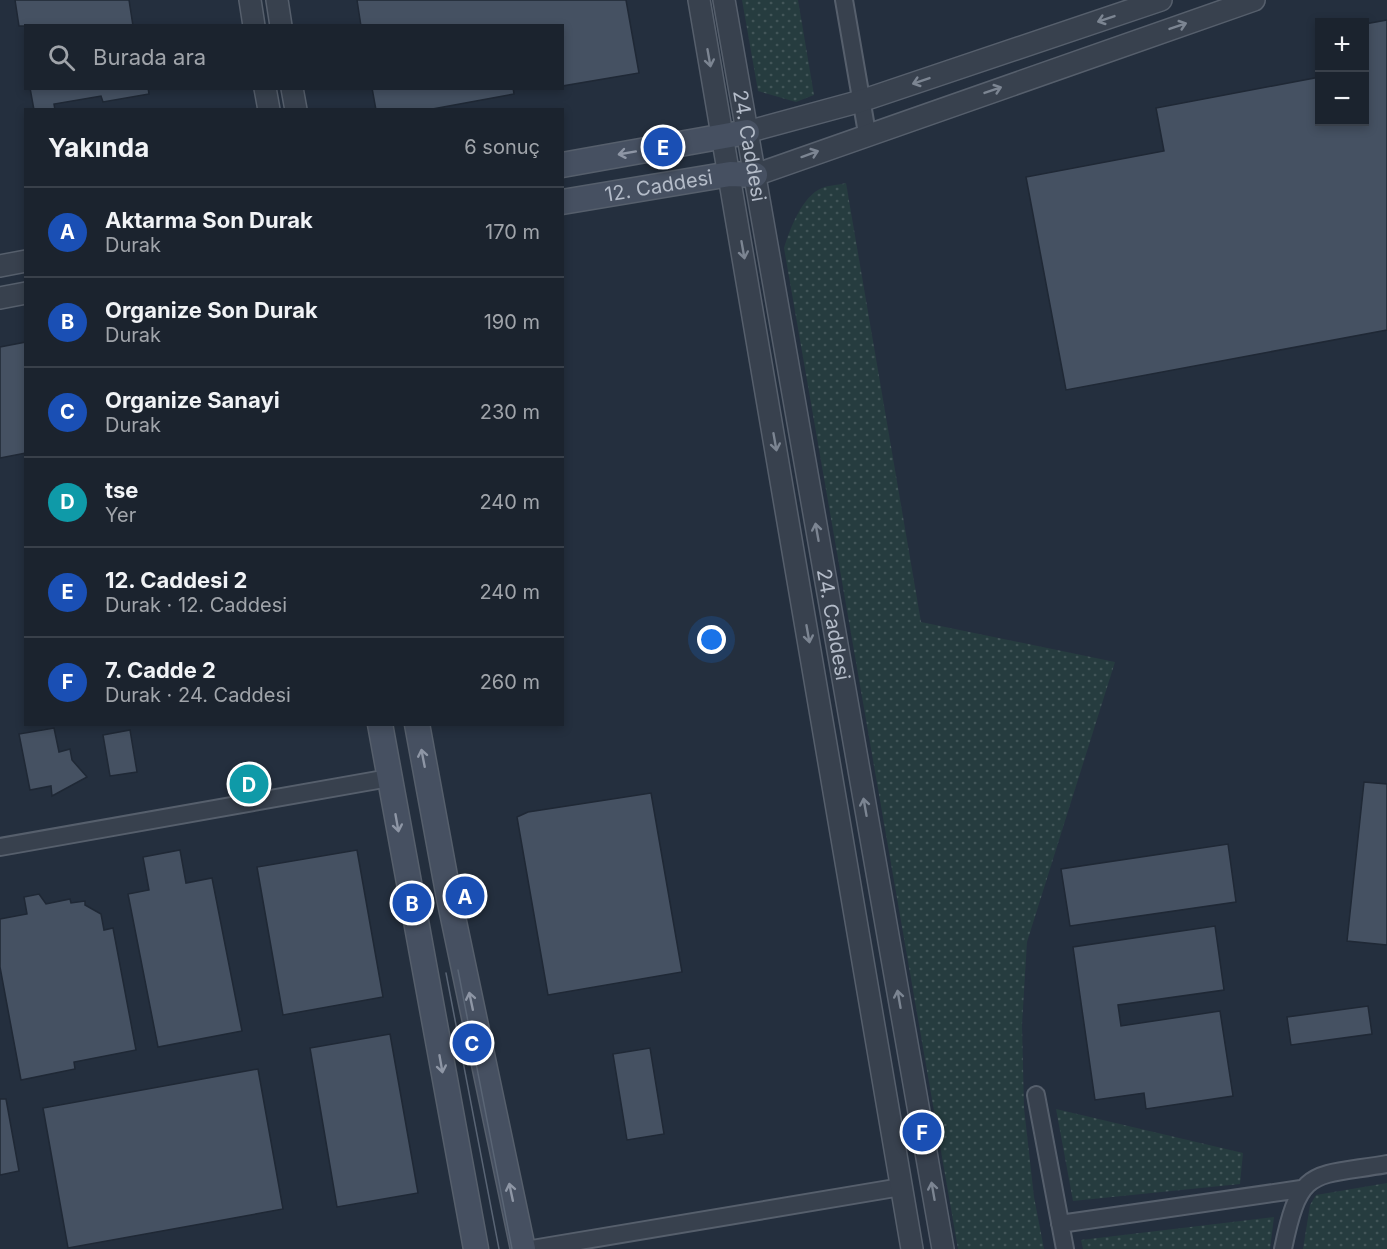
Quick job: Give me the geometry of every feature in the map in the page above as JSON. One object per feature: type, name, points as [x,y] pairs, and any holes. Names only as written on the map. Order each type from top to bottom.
[{"type":"main road","name":"12. Caddesi","points":[[564,165],[747,132]]},
{"type":"main road","name":"12. Caddesi","points":[[564,201],[730,174],[755,175]]},
{"type":"main road","points":[[380,726],[476,1249]]},
{"type":"main road","points":[[417,726],[449,898],[523,1249]]},
{"type":"street","points":[[250,0],[254,24]]},
{"type":"street","points":[[277,0],[281,24]]},
{"type":"street","name":"24. Caddesi","points":[[699,0],[912,1249]]},
{"type":"street","name":"24. Caddesi","points":[[724,0],[943,1249]]},
{"type":"street","points":[[844,0],[867,133]]},
{"type":"street","points":[[747,132],[861,101],[1161,0]]},
{"type":"street","points":[[755,175],[867,133],[1254,0]]},
{"type":"street","points":[[265,90],[269,108]]},
{"type":"street","points":[[292,90],[296,108]]},
{"type":"street","points":[[0,266],[24,261]]},
{"type":"street","points":[[0,298],[24,293]]},
{"type":"street","points":[[0,847],[389,778]]},
{"type":"street","points":[[1036,1095],[1065,1249]]},
{"type":"street","points":[[1283,1249],[1294,1203],[1301,1189],[1311,1179],[1325,1174],[1387,1164]]},
{"type":"street","points":[[532,1249],[902,1187]]},
{"type":"street","points":[[1060,1224],[1301,1189]]},
{"type":"green space","points":[[742,0],[798,0],[814,95],[796,102],[758,91]]},
{"type":"green space","points":[[846,183],[921,622],[1115,662],[1027,942],[1022,1025],[1024,1108],[1034,1197],[1044,1249],[958,1249],[784,248],[793,223],[808,198],[822,188]]},
{"type":"green space","points":[[1056,1109],[1243,1153],[1240,1184],[1073,1201]]},
{"type":"green space","points":[[1387,1183],[1387,1249],[1303,1249],[1310,1205],[1316,1195]]},
{"type":"green space","points":[[1274,1217],[1270,1249],[1083,1249],[1081,1240]]},
{"type":"building","points":[[15,0],[129,0],[133,24],[24,24],[24,26],[19,26]]},
{"type":"building","points":[[357,0],[626,0],[639,73],[564,86],[564,24],[361,24]]},
{"type":"building","points":[[1387,20],[1387,330],[1066,390],[1026,177],[1164,151],[1156,108],[1315,78],[1315,126],[1369,126],[1369,23]]},
{"type":"building","points":[[30,90],[148,90],[149,94],[103,102],[101,96],[54,104],[55,108],[34,108]]},
{"type":"building","points":[[372,90],[513,90],[514,94],[438,108],[376,108]]},
{"type":"building","points":[[24,342],[24,453],[0,458],[0,347]]},
{"type":"building","points":[[54,728],[59,752],[70,749],[72,760],[87,777],[52,796],[51,786],[30,790],[19,734]]},
{"type":"building","points":[[130,730],[137,772],[110,776],[103,735]]},
{"type":"building","points":[[1364,782],[1387,784],[1387,945],[1347,941]]},
{"type":"building","points":[[651,793],[682,972],[548,995],[517,817],[528,812]]},
{"type":"building","points":[[1228,844],[1236,902],[1070,926],[1061,869]]},
{"type":"building","points":[[180,850],[186,883],[212,878],[242,1031],[158,1047],[128,894],[149,890],[143,857]]},
{"type":"building","points":[[357,850],[383,997],[283,1015],[257,867]]},
{"type":"building","points":[[39,894],[46,904],[70,899],[71,903],[85,901],[85,905],[101,914],[104,930],[113,928],[136,1050],[74,1062],[75,1069],[21,1080],[0,967],[0,919],[27,914],[24,897]]},
{"type":"building","points":[[1215,926],[1224,990],[1118,1005],[1121,1026],[1220,1011],[1233,1096],[1146,1109],[1144,1093],[1095,1100],[1073,947]]},
{"type":"building","points":[[1368,1006],[1372,1034],[1291,1045],[1287,1017]]},
{"type":"building","points":[[390,1034],[418,1193],[337,1207],[310,1048]]},
{"type":"building","points":[[650,1048],[664,1134],[627,1140],[613,1054]]},
{"type":"building","points":[[258,1069],[283,1209],[68,1248],[43,1108]]},
{"type":"building","points":[[0,1099],[6,1099],[19,1171],[0,1175]]},
{"type":"tram line","points":[[458,970],[512,1249]]},
{"type":"tram line","points":[[446,973],[499,1249]]},
{"type":"place","name":"12. Caddesi 2","points":[[663,147]]},
{"type":"place","name":"tse","points":[[249,784]]},
{"type":"place","name":"Aktarma Son Durak","points":[[465,896]]},
{"type":"place","name":"Organize Son Durak","points":[[412,903]]},
{"type":"place","name":"Organize Sanayi","points":[[472,1043]]},
{"type":"place","name":"7. Cadde 2","points":[[922,1132]]}]
